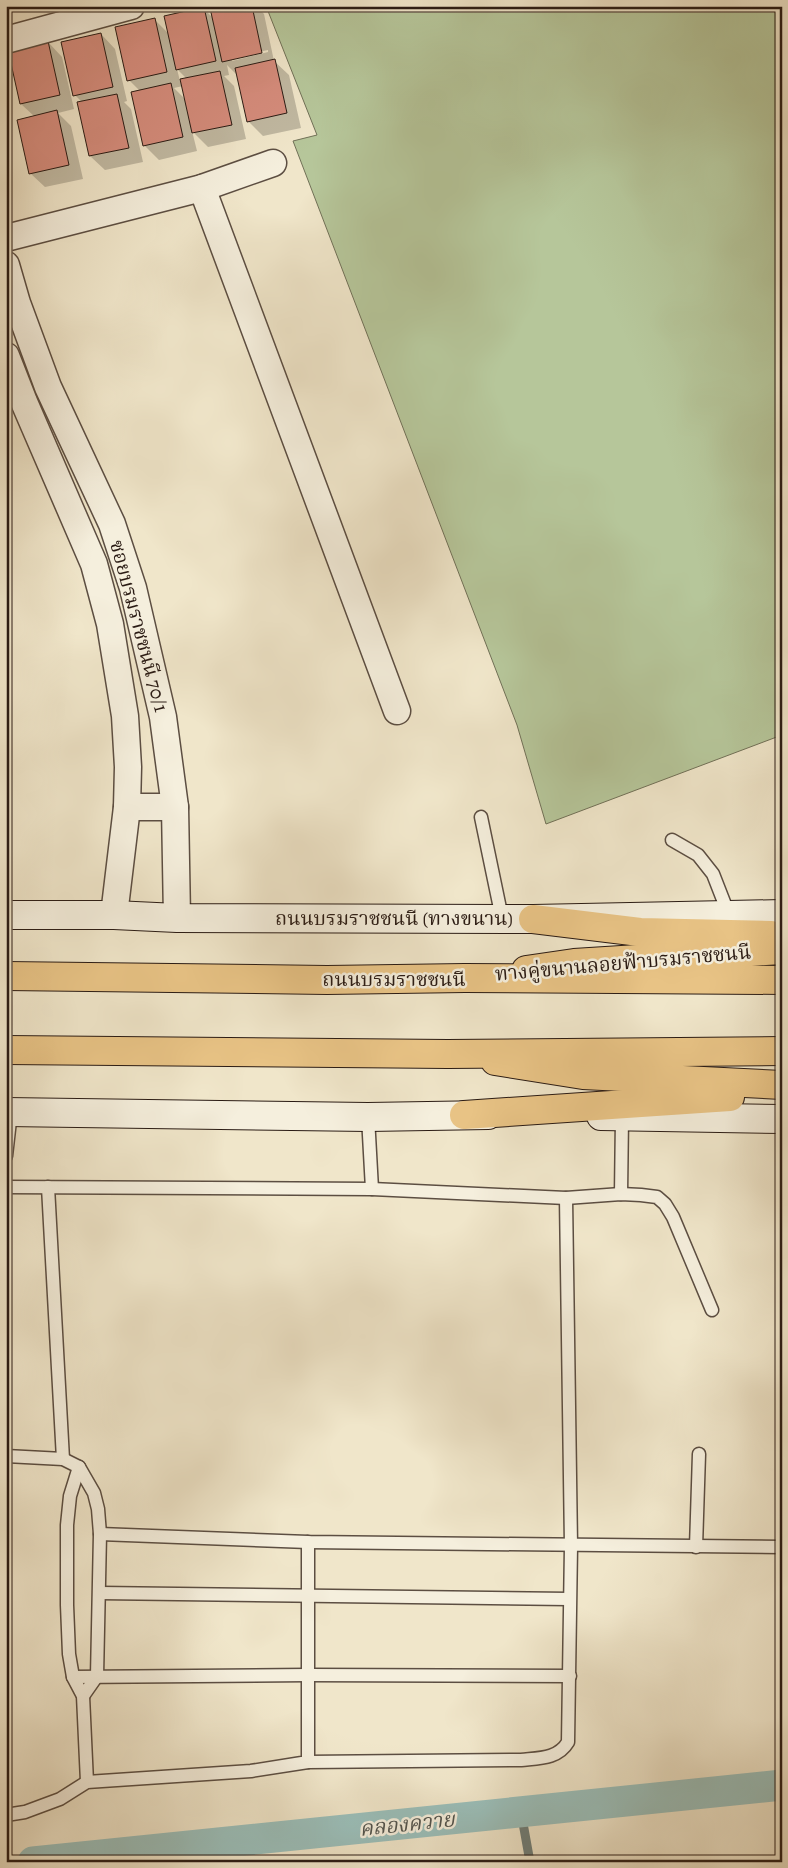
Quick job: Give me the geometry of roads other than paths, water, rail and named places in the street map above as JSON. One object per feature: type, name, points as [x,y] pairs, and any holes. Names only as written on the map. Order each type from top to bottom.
[{"type":"main road","name":"ถนนบรมราชชนนี (ทางขนาน)","points":[[6,915],[114,915],[177,918],[533,919],[782,914]]},
{"type":"main road","points":[[533,919],[640,932],[782,935]]},
{"type":"main road","name":"ทางคู่ขนานลอยฟ้าบรมราชชนนี","points":[[465,978],[574,963],[782,950]]},
{"type":"main road","name":"ถนนบรมราชชนนี","points":[[6,976],[326,980],[465,978],[782,980]]},
{"type":"main road","points":[[6,1050],[448,1054],[782,1051]]},
{"type":"main road","points":[[448,1054],[583,1075],[782,1085]]},
{"type":"main road","points":[[464,1115],[782,1094]]},
{"type":"main road","points":[[9,1112],[368,1117],[464,1115],[782,1119]]},
{"type":"street","points":[[6,40],[131,6]]},
{"type":"street","points":[[6,238],[202,188],[273,163]]},
{"type":"street","points":[[202,188],[398,710]]},
{"type":"street","name":"ซอยบรมราชชนนี 70/1","points":[[6,265],[17,303],[48,387],[112,524],[133,588],[163,717],[175,807],[177,918]]},
{"type":"street","name":"ซอยบรมราชชนนี 70/1","points":[[6,356],[94,564],[110,624],[125,716],[128,767],[127,807],[114,915]]},
{"type":"street","points":[[127,807],[175,807]]},
{"type":"lane","points":[[481,817],[502,918]]},
{"type":"lane","points":[[672,840],[698,855],[713,874],[728,915]]},
{"type":"lane","points":[[6,1156],[9,1112]]},
{"type":"lane","points":[[368,1117],[372,1189]]},
{"type":"lane","points":[[621,1194],[622,1117]]},
{"type":"lane","points":[[6,1187],[372,1189],[566,1198],[621,1194],[658,1198],[665,1204],[673,1217],[712,1310]]},
{"type":"lane","points":[[48,1187],[63,1459]]},
{"type":"lane","points":[[6,1815],[25,1812],[60,1799],[87,1782],[251,1772],[308,1762],[521,1760],[553,1756],[564,1750],[568,1742],[571,1546],[566,1198]]},
{"type":"lane","points":[[696,1547],[699,1454]]},
{"type":"lane","points":[[6,1456],[63,1459],[79,1467],[94,1493],[98,1509],[100,1534],[97,1676],[83,1696]]},
{"type":"lane","points":[[79,1467],[70,1496],[67,1525],[68,1644],[73,1677],[83,1696],[87,1782]]},
{"type":"lane","points":[[100,1534],[308,1542],[782,1547]]},
{"type":"lane","points":[[308,1542],[308,1762]]},
{"type":"lane","points":[[100,1593],[570,1599]]},
{"type":"lane","points":[[73,1677],[308,1675],[570,1676]]},
{"type":"waterway","name":"คลองควาย","points":[[33,1862],[782,1785]]},
{"type":"waterway","points":[[521,1812],[530,1862]]}]
